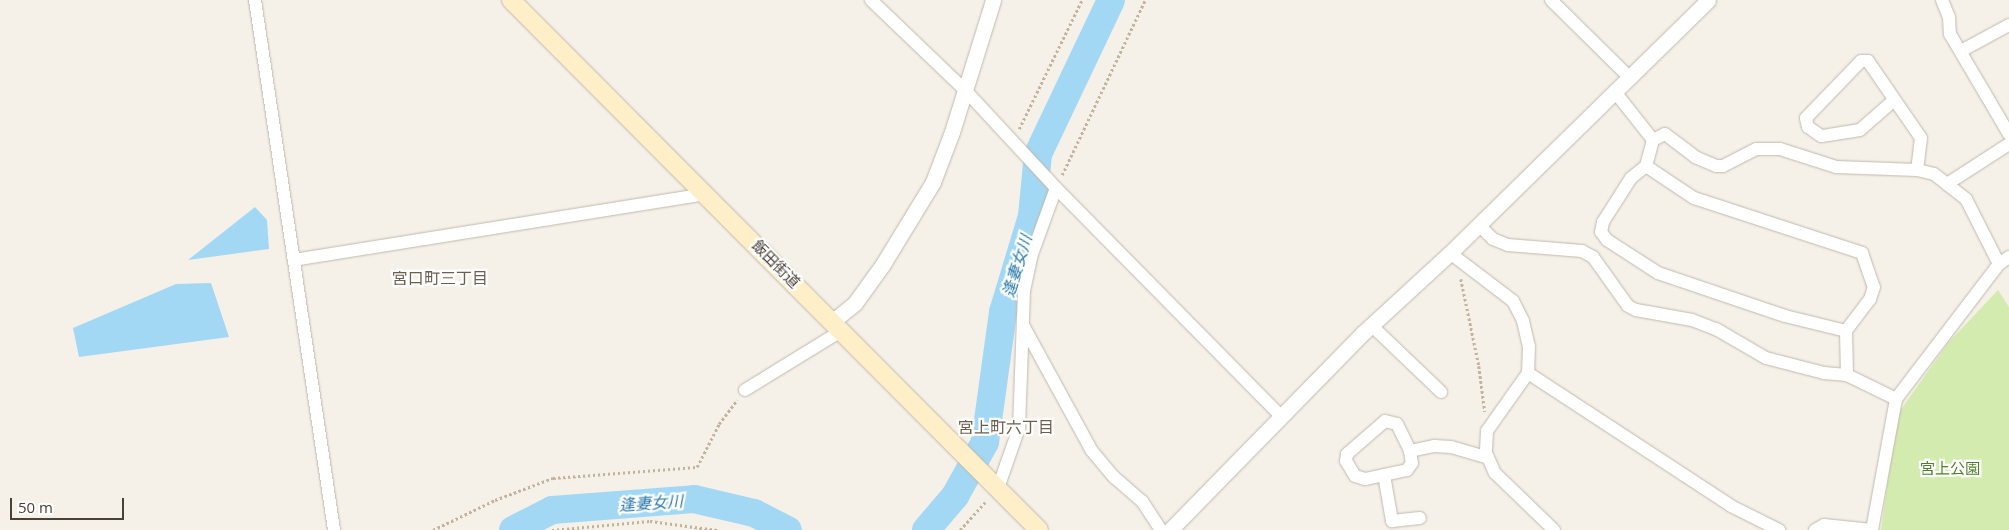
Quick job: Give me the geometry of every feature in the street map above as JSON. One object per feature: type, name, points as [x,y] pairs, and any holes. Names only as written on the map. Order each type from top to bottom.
[{"type":"main road","name":"飯田街道","points":[[511,0],[837,326],[931,424],[994,483],[1039,530]]},
{"type":"street","points":[[256,0],[334,530]]},
{"type":"street","points":[[871,0],[965,90],[1054,185],[1281,416]]},
{"type":"street","points":[[745,390],[837,326],[883,264],[933,182],[965,90],[993,0]]},
{"type":"street","points":[[1551,0],[1629,77]]},
{"type":"street","points":[[1170,530],[1371,326],[1479,225],[1708,0]]},
{"type":"street","points":[[1942,0],[1949,18],[1950,34],[2009,134]]},
{"type":"street","points":[[1961,51],[2009,25]]},
{"type":"street","points":[[1893,101],[1860,130],[1821,136],[1808,128],[1806,118],[1861,61],[1868,61],[1921,138],[1917,170]]},
{"type":"street","points":[[1615,92],[1653,140]]},
{"type":"street","points":[[1815,530],[1824,525],[1872,530],[1896,399],[2006,262],[1966,199],[1934,174],[1917,170],[1836,167],[1780,149],[1756,149],[1723,166],[1716,166],[1696,157],[1665,134],[1653,140],[1646,166],[1631,178],[1604,222],[1601,232],[1607,240],[1658,273],[1786,316],[1846,331]]},
{"type":"street","points":[[1947,184],[2009,144]]},
{"type":"street","points":[[1646,166],[1694,198],[1862,252],[1874,287],[1870,300],[1846,331],[1847,375]]},
{"type":"street","points":[[994,483],[1019,428],[1024,291],[1031,257],[1054,185]]},
{"type":"street","points":[[294,260],[705,194]]},
{"type":"street","points":[[1479,225],[1492,239],[1508,245],[1582,251],[1593,257],[1628,306],[1636,310],[1692,320],[1716,330],[1766,358],[1788,365],[1847,375],[1896,399]]},
{"type":"street","points":[[1450,253],[1517,307],[1529,346],[1528,373],[1487,431],[1487,457],[1495,474],[1554,530]]},
{"type":"street","points":[[1371,326],[1441,392]]},
{"type":"street","points":[[1024,327],[1092,451],[1114,477],[1142,501],[1161,530]]},
{"type":"street","points":[[1528,373],[1731,506],[1779,530]]},
{"type":"street","points":[[1385,420],[1397,424],[1410,451],[1412,463],[1407,470],[1360,478],[1349,470],[1347,454],[1385,420]]},
{"type":"street","points":[[1410,451],[1434,446],[1451,447],[1487,457]]},
{"type":"street","points":[[1384,474],[1392,521],[1420,518]]},
{"type":"path","points":[[1016,145],[1082,0]]},
{"type":"path","points":[[1054,185],[1145,0]]},
{"type":"path","points":[[1450,253],[1461,278],[1479,366],[1487,431]]},
{"type":"path","points":[[433,530],[495,500],[553,478],[697,467],[720,424],[745,390]]},
{"type":"path","points":[[960,530],[994,483]]},
{"type":"path","points":[[552,530],[650,521],[717,530]]},
{"type":"green space","name":"宮上公園","points":[[1998,290],[2009,307],[2009,530],[1881,530],[1897,415],[1948,343]]},
{"type":"water","points":[[255,207],[267,220],[269,249],[188,260]]},
{"type":"water","points":[[211,283],[229,337],[79,357],[73,328],[176,284]]},
{"type":"waterway","name":"逢妻女川","points":[[926,530],[955,496],[985,442],[1003,312],[1032,216],[1038,154],[1111,0]]},
{"type":"waterway","name":"逢妻女川","points":[[513,530],[552,510],[694,499],[754,513],[788,530]]},
{"type":"district","name":"宮口町三丁目","points":[[440,278]]},
{"type":"district","name":"宮上町六丁目","points":[[1006,427]]}]
